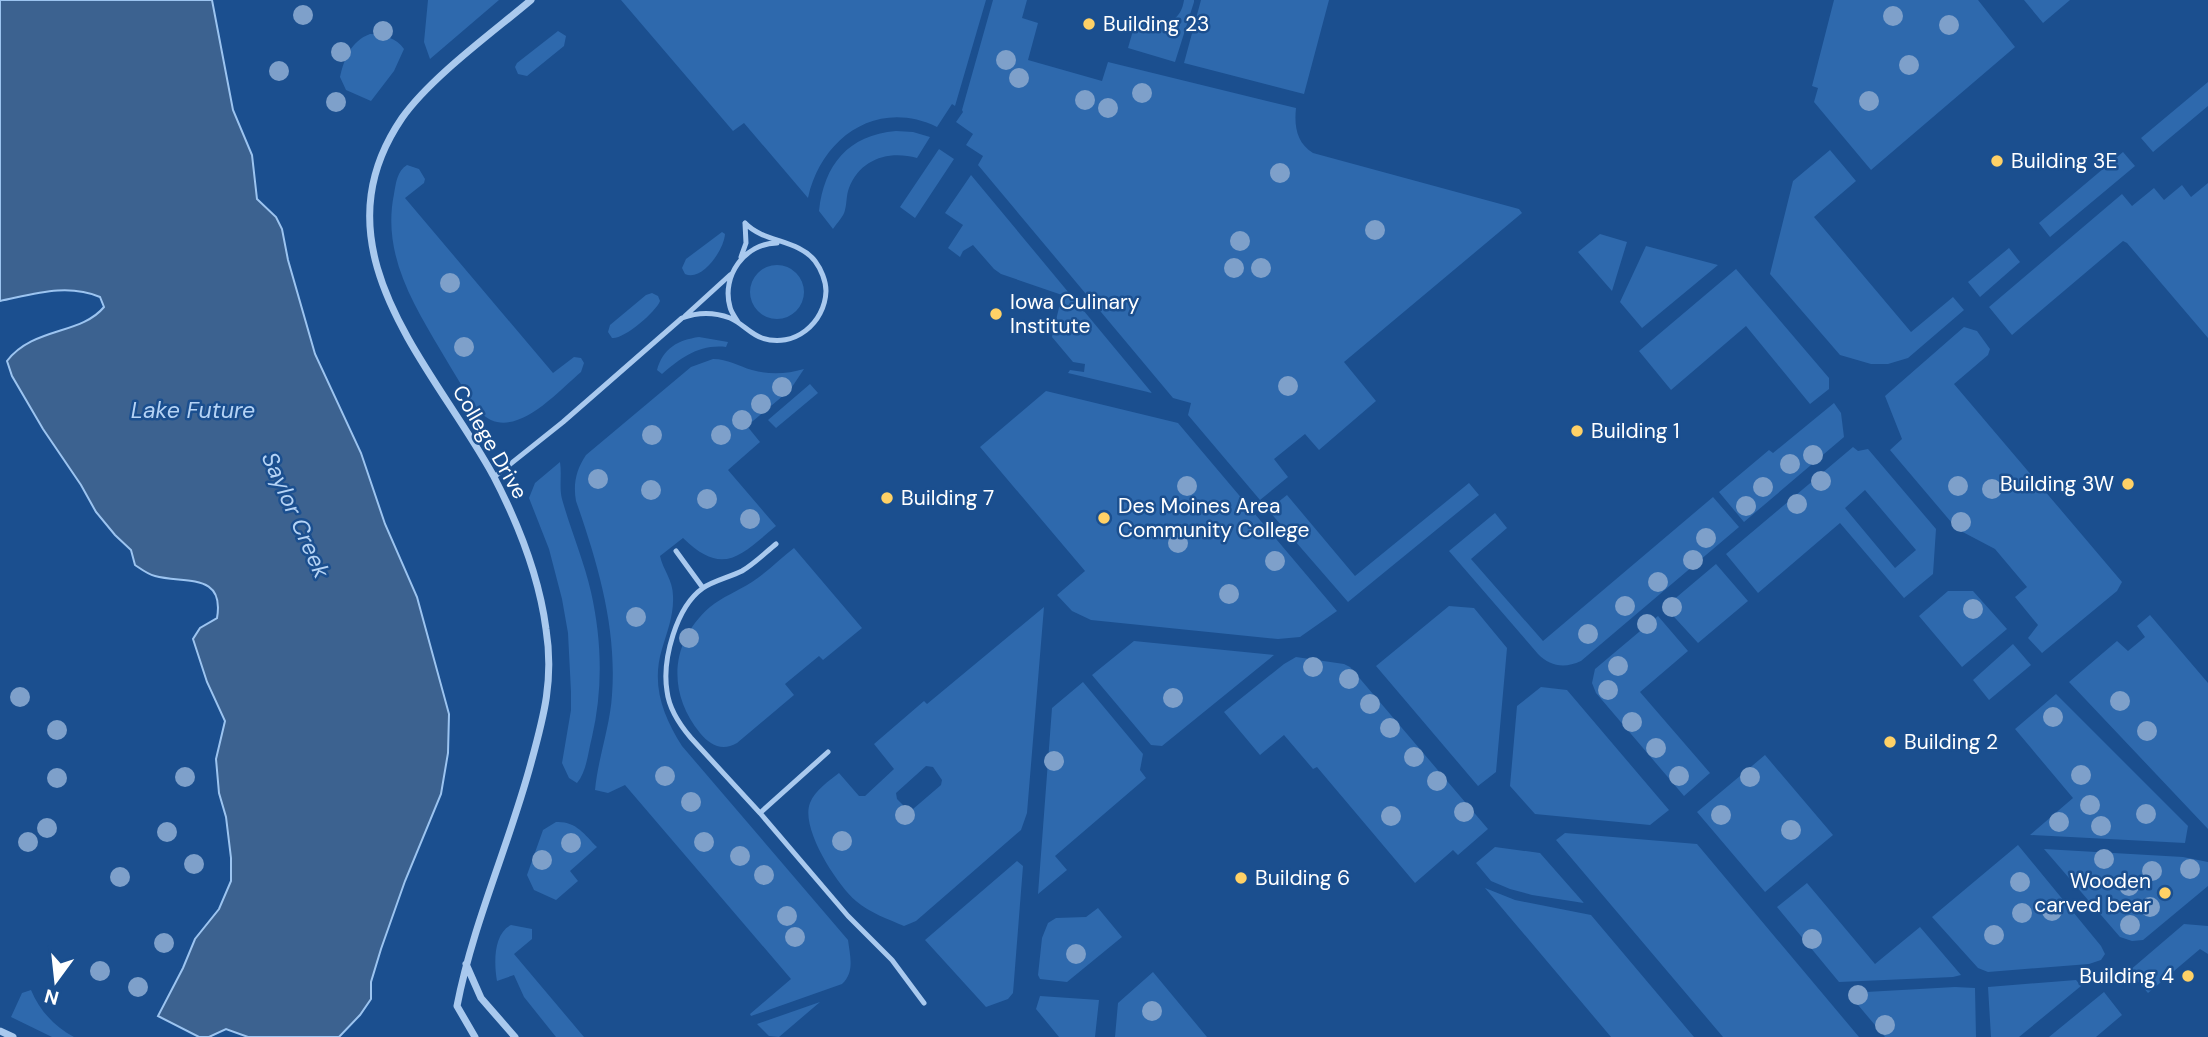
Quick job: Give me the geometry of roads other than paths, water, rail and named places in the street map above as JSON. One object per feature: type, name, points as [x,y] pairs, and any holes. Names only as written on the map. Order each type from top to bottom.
[{"type":"street","name":"College Drive","points":[[475,1037],[457,1006],[466,964],[524,789],[547,704],[550,668],[547,629],[534,571],[512,515],[494,477],[396,318],[378,277],[370,227],[372,195],[379,162],[416,99],[531,0]]},
{"type":"street","points":[[466,964],[481,998],[515,1037]]},
{"type":"street","points":[[0,1031],[13,1037]]},
{"type":"lane","points":[[494,477],[563,422],[731,274],[746,243],[745,223],[756,233],[800,249],[814,259],[822,272],[826,287],[825,303],[819,317],[809,329],[796,337],[781,341],[765,339],[750,333],[729,318],[703,313],[682,318]]},
{"type":"lane","points":[[740,260],[752,249],[768,243],[785,244]]},
{"type":"lane","points":[[731,274],[728,290],[730,307],[738,322]]},
{"type":"lane","points":[[776,544],[746,569],[703,588],[684,608],[675,627],[668,659],[666,688],[669,701],[681,726],[848,916],[892,960],[924,1003]]},
{"type":"lane","points":[[676,551],[703,588]]},
{"type":"lane","points":[[760,813],[828,752]]},
{"type":"water","name":"Lake Future","points":[[0,0],[212,0],[233,110],[252,155],[257,199],[276,217],[282,229],[288,260],[315,354],[361,453],[385,524],[417,597],[449,714],[448,753],[441,794],[405,881],[381,949],[371,982],[371,999],[339,1037],[248,1037],[226,1029],[209,1037],[199,1037],[158,1016],[195,939],[219,909],[231,881],[226,817],[219,793],[216,759],[225,721],[207,682],[193,639],[200,628],[217,618],[218,603],[215,593],[209,587],[200,583],[155,576],[135,565],[131,550],[96,512],[12,376],[7,361],[18,350],[43,336],[83,322],[104,307],[100,297],[63,290],[0,301]]},
{"type":"place","name":"Building 23","points":[[1089,24]]},
{"type":"place","name":"Building 3E","points":[[1997,161]]},
{"type":"place","name":"Iowa Culinary Institute","points":[[996,314]]},
{"type":"place","name":"Building 1","points":[[1577,431]]},
{"type":"place","name":"Building 3W","points":[[2128,484]]},
{"type":"place","name":"Building 7","points":[[887,498]]},
{"type":"place","name":"Des Moines Area Community College","points":[[1104,518]]},
{"type":"place","name":"Building 2","points":[[1890,742]]},
{"type":"place","name":"Building 6","points":[[1241,878]]},
{"type":"place","name":"Wooden carved bear","points":[[2165,893]]},
{"type":"place","name":"Building 4","points":[[2188,976]]},
{"type":"water label","name":"Saylor Creek","points":[[296,515]]}]
